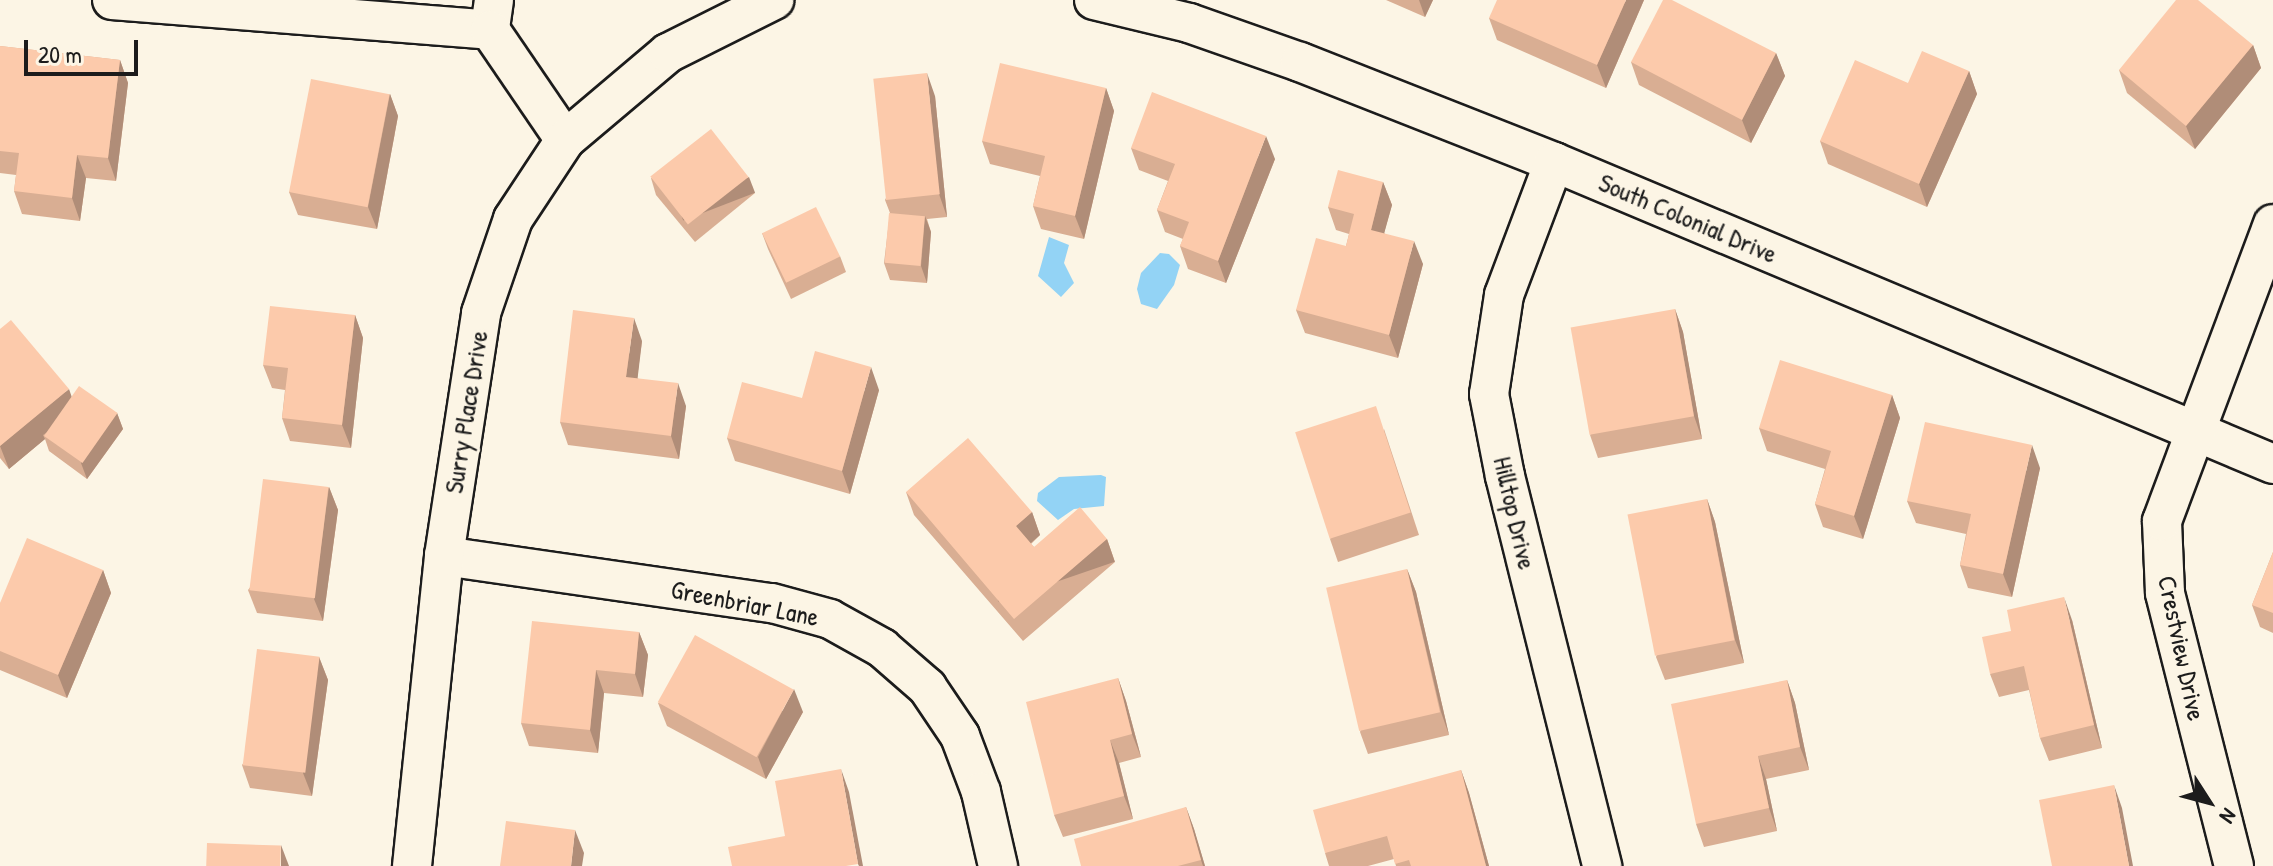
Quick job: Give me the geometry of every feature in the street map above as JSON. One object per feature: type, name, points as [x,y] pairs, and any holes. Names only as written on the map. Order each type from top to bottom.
[{"type":"street","points":[[112,0],[492,15],[565,140],[668,53],[774,0]]},
{"type":"street","name":"South Colonial Drive","points":[[1094,0],[1189,23],[1300,62],[1554,162],[2273,464]]},
{"type":"street","name":"Surry Place Drive","points":[[412,866],[444,556],[481,313],[513,219],[565,140]]},
{"type":"street","name":"Hilltop Drive","points":[[1554,162],[1504,295],[1489,394],[1505,476],[1602,866]]},
{"type":"street","name":"Crestview Drive","points":[[2234,866],[2165,593],[2162,521],[2273,224]]},
{"type":"street","name":"Greenbriar Lane","points":[[444,556],[772,603],[830,619],[882,648],[927,687],[960,736],[981,792],[998,866]]},
{"type":"water","points":[[1049,237],[1069,245],[1064,263],[1074,283],[1061,297],[1038,276]]},
{"type":"water","points":[[1160,253],[1169,254],[1180,265],[1174,285],[1157,309],[1141,304],[1137,289],[1141,273]]},
{"type":"water","points":[[1059,477],[1106,477],[1104,506],[1074,509],[1058,520],[1037,501],[1038,493]]},
{"type":"building","points":[[1497,0],[1626,0],[1597,65],[1489,18]]},
{"type":"building","points":[[1663,0],[1672,0],[1776,53],[1742,120],[1631,62]]},
{"type":"building","points":[[2176,0],[2198,0],[2253,45],[2186,126],[2119,70]]},
{"type":"building","points":[[0,46],[120,60],[108,158],[77,155],[72,198],[14,191],[19,153],[0,151]]},
{"type":"building","points":[[1922,51],[1969,71],[1919,184],[1820,141],[1855,60],[1908,83]]},
{"type":"building","points":[[1000,63],[1106,88],[1075,216],[1033,206],[1045,156],[982,141]]},
{"type":"building","points":[[927,73],[940,194],[886,200],[873,79]]},
{"type":"building","points":[[311,79],[390,94],[368,207],[289,192]]},
{"type":"building","points":[[1152,92],[1266,136],[1218,261],[1180,246],[1189,222],[1157,210],[1175,164],[1131,148]]},
{"type":"building","points":[[711,129],[749,177],[688,224],[650,176]]},
{"type":"building","points":[[1338,170],[1383,182],[1371,230],[1414,241],[1389,335],[1296,310],[1316,238],[1346,246],[1354,214],[1328,207]]},
{"type":"building","points":[[816,207],[840,256],[786,283],[762,233]]},
{"type":"building","points":[[889,213],[925,216],[921,266],[885,263]]},
{"type":"building","points":[[270,306],[355,315],[342,425],[282,418],[288,368],[263,365]]},
{"type":"building","points":[[1675,309],[1694,416],[1590,435],[1571,327]]},
{"type":"building","points":[[573,310],[634,318],[626,377],[678,383],[671,436],[560,422]]},
{"type":"building","points":[[11,320],[69,389],[0,446],[0,329]]},
{"type":"building","points":[[815,351],[871,367],[842,471],[727,438],[742,382],[802,398]]},
{"type":"building","points":[[1780,360],[1892,395],[1854,516],[1815,504],[1831,451],[1759,428]]},
{"type":"building","points":[[79,386],[118,413],[83,463],[44,436]]},
{"type":"building","points":[[1376,406],[1411,513],[1330,539],[1295,432]]},
{"type":"building","points":[[1925,422],[2032,445],[2003,574],[1960,565],[1971,514],[1907,501]]},
{"type":"building","points":[[968,438],[1032,512],[1016,526],[1034,547],[1080,507],[1107,539],[1014,619],[906,492]]},
{"type":"building","points":[[263,479],[329,487],[315,598],[249,590]]},
{"type":"building","points":[[1707,499],[1734,640],[1655,656],[1627,514]]},
{"type":"building","points":[[27,538],[103,570],[58,675],[0,651],[0,603]]},
{"type":"building","points":[[2273,552],[2273,613],[2252,605]]},
{"type":"building","points":[[1407,569],[1440,712],[1359,731],[1326,588]]},
{"type":"building","points":[[2064,597],[2094,725],[2040,738],[2024,666],[1990,674],[1982,637],[2011,631],[2007,610]]},
{"type":"building","points":[[532,621],[639,632],[635,674],[596,670],[590,730],[521,723]]},
{"type":"building","points":[[695,635],[794,690],[757,757],[658,702]]},
{"type":"building","points":[[257,649],[320,657],[305,773],[243,765]]},
{"type":"building","points":[[1118,678],[1132,734],[1110,740],[1124,796],[1054,815],[1026,702]]},
{"type":"building","points":[[1787,680],[1800,747],[1758,756],[1769,808],[1696,824],[1671,704]]},
{"type":"building","points":[[841,769],[858,864],[732,866],[728,847],[785,836],[775,781]]},
{"type":"building","points":[[1461,770],[1486,866],[1411,866],[1409,860],[1395,864],[1387,836],[1325,853],[1313,810]]},
{"type":"building","points":[[2114,785],[2129,866],[2052,866],[2039,800]]},
{"type":"building","points":[[1186,807],[1201,860],[1178,866],[1081,866],[1074,839]]},
{"type":"building","points":[[506,821],[575,830],[571,866],[500,866]]},
{"type":"building","points":[[207,843],[281,846],[280,866],[206,866]]}]
